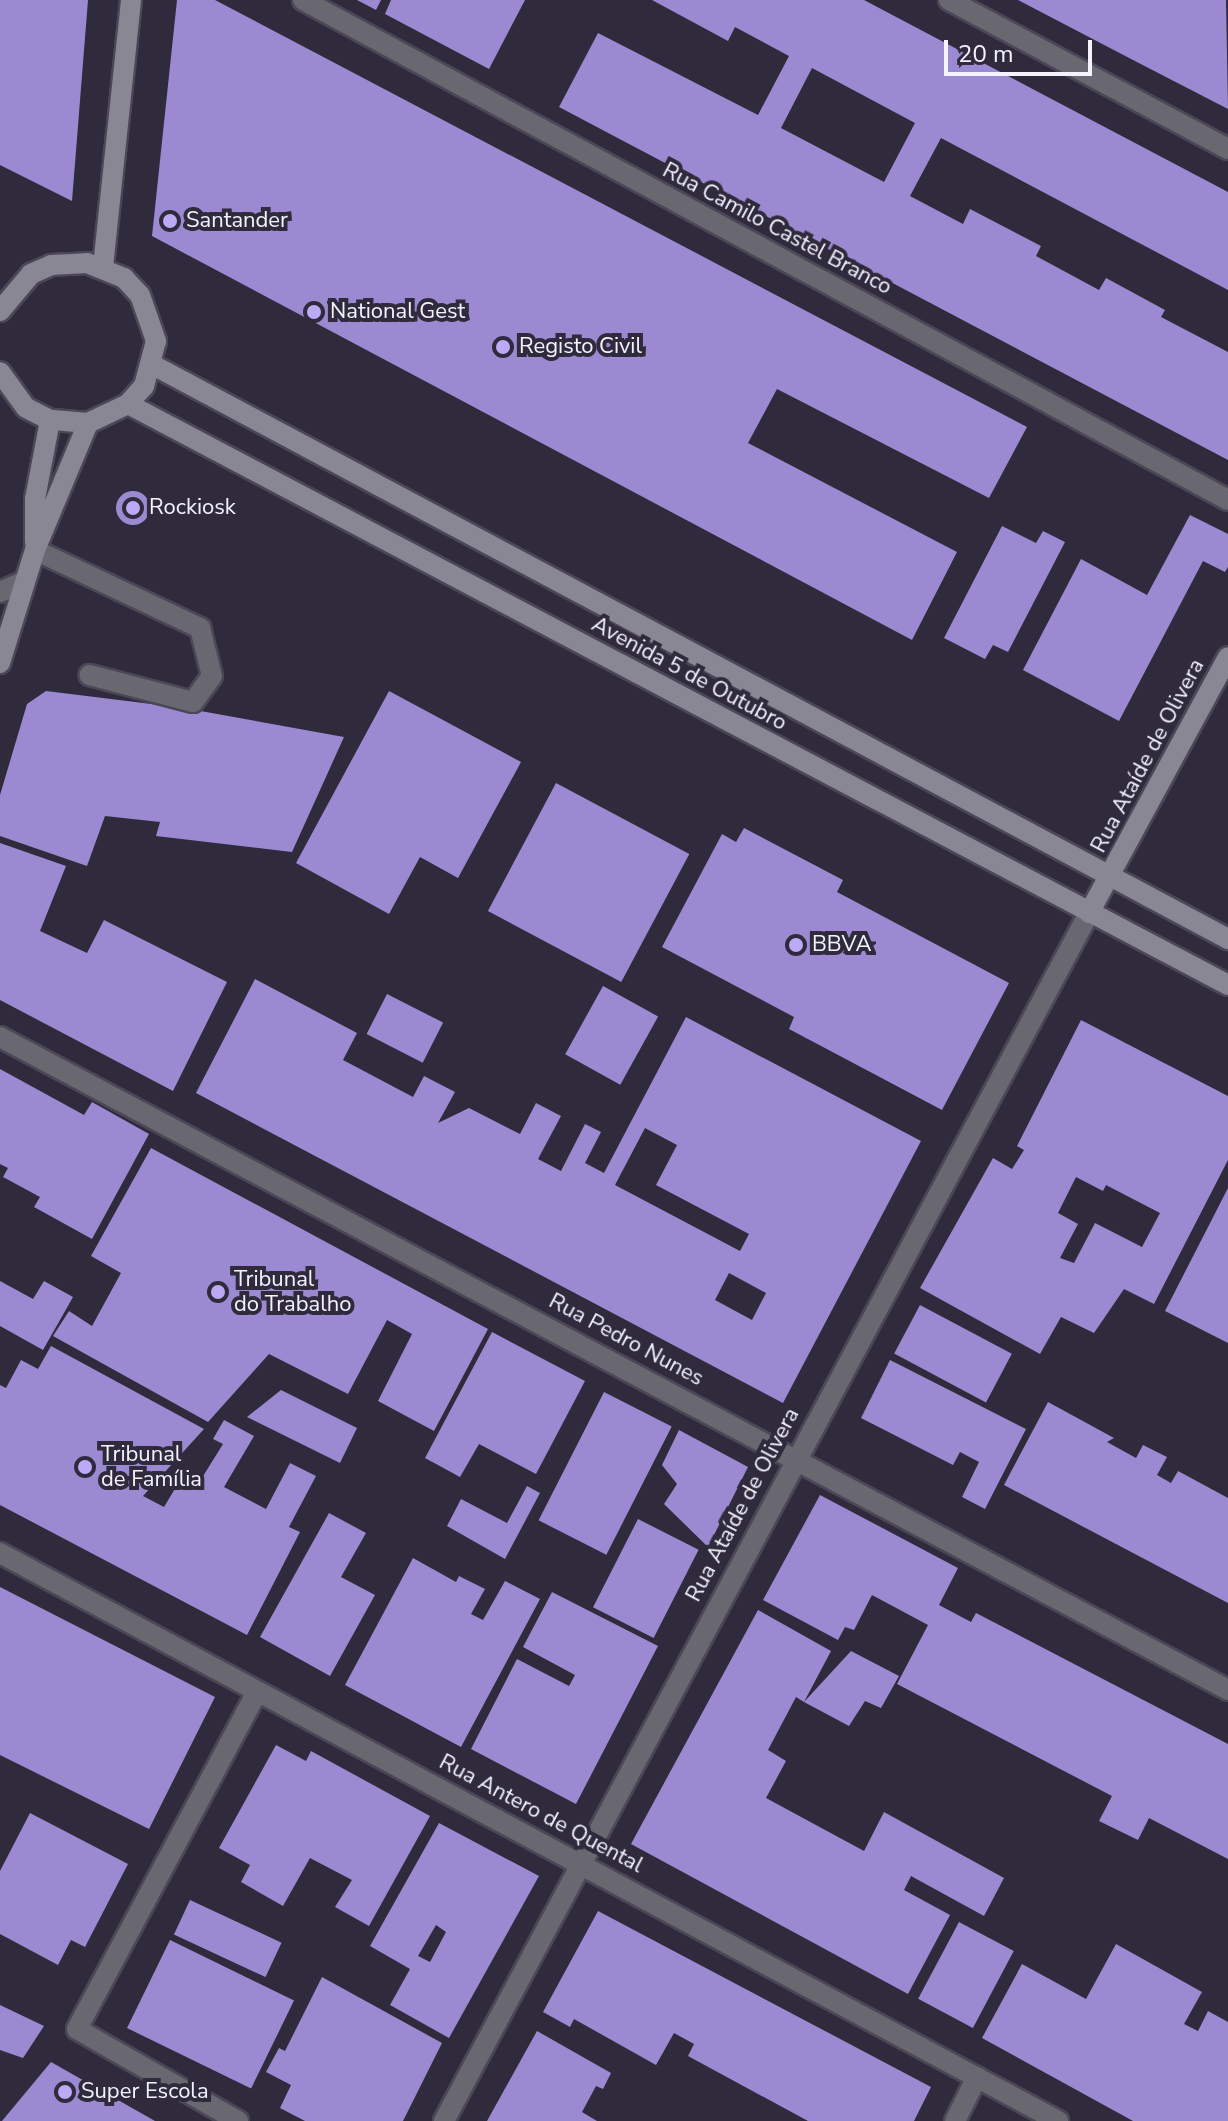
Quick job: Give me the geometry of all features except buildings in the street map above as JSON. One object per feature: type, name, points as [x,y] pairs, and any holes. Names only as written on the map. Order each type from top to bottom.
[{"type":"main road","points":[[103,267],[131,0]]},
{"type":"main road","points":[[0,311],[7,284],[51,265],[103,267],[140,295],[154,329],[153,365],[128,404],[88,423],[50,420],[26,408],[0,372]]},
{"type":"main road","name":"Avenida 5 de Outubro","points":[[153,365],[1228,939]]},
{"type":"main road","name":"Avenida 5 de Outubro","points":[[128,404],[1228,985]]},
{"type":"main road","points":[[35,550],[35,499],[50,420]]},
{"type":"main road","points":[[2,653],[35,550],[88,423]]},
{"type":"main road","name":"Rua Ataíde de Olivera","points":[[1089,913],[1228,657]]},
{"type":"street","name":"Rua Camilo Castel Branco","points":[[303,0],[1228,500]]},
{"type":"street","points":[[949,0],[1228,149]]},
{"type":"street","points":[[35,550],[200,628],[212,676],[193,702],[89,675]]},
{"type":"street","points":[[0,592],[25,581]]},
{"type":"street","name":"Rua Ataíde de Olivera","points":[[444,2121],[1089,913]]},
{"type":"street","name":"Rua Pedro Nunes","points":[[0,1037],[796,1457],[1228,1690]]},
{"type":"street","name":"Rua Antero de Quental","points":[[0,1553],[257,1692],[582,1861],[1058,2121]]},
{"type":"street","points":[[238,2121],[77,2029],[257,1692]]},
{"type":"street","points":[[955,2121],[977,2077]]},
{"type":"place","name":"Santander","points":[[170,221]]},
{"type":"place","name":"National Gest","points":[[314,312]]},
{"type":"place","name":"Registo Civil","points":[[503,347]]},
{"type":"place","name":"Rockiosk","points":[[133,508]]},
{"type":"place","name":"BBVA","points":[[796,945]]},
{"type":"place","name":"Tribunal do Trabalho","points":[[218,1292]]},
{"type":"place","name":"Tribunal de Família","points":[[85,1467]]},
{"type":"place","name":"Super Escola","points":[[65,2092]]}]
